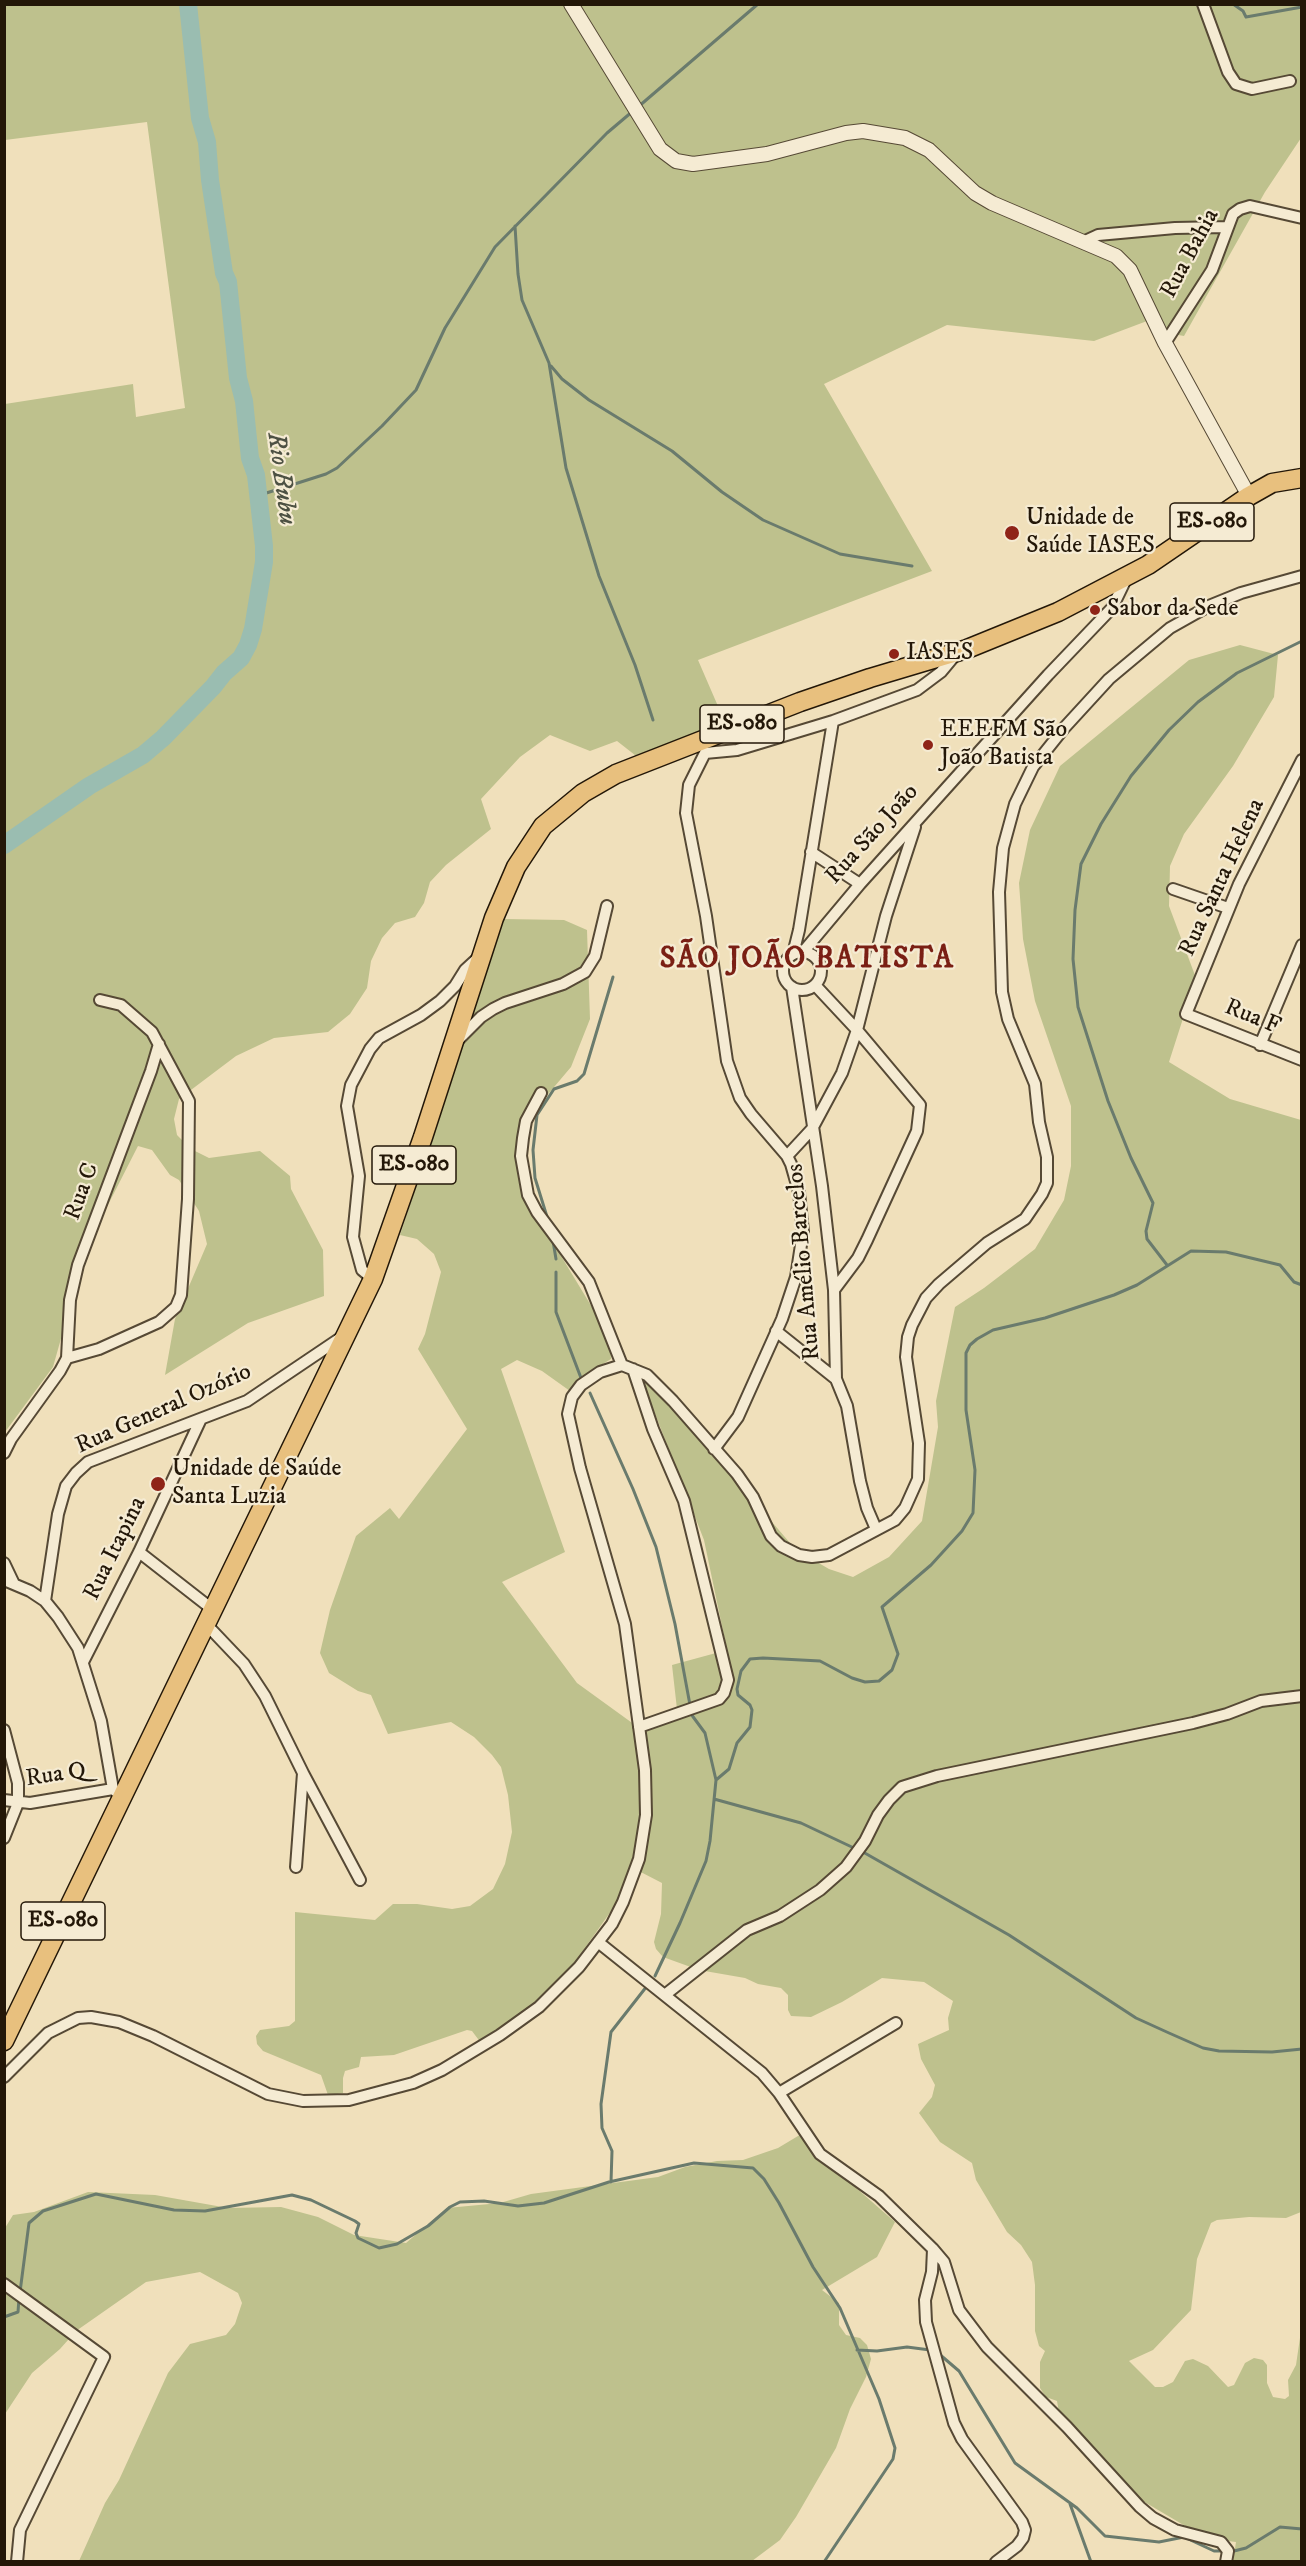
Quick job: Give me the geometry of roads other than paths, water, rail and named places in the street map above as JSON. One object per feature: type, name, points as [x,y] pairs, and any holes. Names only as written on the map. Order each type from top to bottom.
[{"type":"main road","name":"ES-080","points":[[4,2041],[118,1793],[350,1331],[373,1280],[399,1209],[481,956],[504,893],[531,843],[553,816],[583,793],[616,774],[702,747],[800,702],[957,652],[1058,612],[1127,577],[1272,483],[1302,478]]},
{"type":"street","points":[[571,4],[660,149],[676,161],[693,164],[767,154],[855,132],[905,138],[929,150],[975,193],[992,203],[1116,256],[1130,270],[1165,342],[1249,496]]},
{"type":"street","points":[[1203,4],[1228,72],[1236,84],[1252,89],[1290,81]]},
{"type":"street","name":"Rua Bahia","points":[[1165,342],[1212,270],[1220,254],[1233,214],[1250,206],[1302,218]]},
{"type":"street","points":[[1085,241],[1098,235],[1176,228],[1227,227]]},
{"type":"street","points":[[4,2077],[48,2032],[71,2021],[91,2017],[113,2020],[136,2028],[277,2097],[303,2101],[349,2100],[413,2084],[442,2070],[500,2035],[539,2007],[561,1987],[612,1924],[623,1902],[639,1859],[647,1794],[620,1603],[580,1468],[568,1414],[572,1397],[581,1385],[600,1372],[622,1365],[647,1375],[673,1401],[744,1483],[771,1536],[782,1546],[799,1555],[812,1557],[829,1555],[858,1542],[876,1529],[895,1520],[905,1508],[918,1479],[919,1443],[906,1357],[912,1325],[926,1298],[939,1284],[987,1243],[1025,1220],[1047,1183],[1047,1156],[1039,1122],[1035,1084],[1008,1019],[1002,992],[999,892],[1003,848],[1015,804],[1043,753],[1109,679],[1170,628],[1209,606],[1241,592],[1302,576]]},
{"type":"street","name":"Rua São João","points":[[798,953],[1048,675],[1112,608],[1127,577]]},
{"type":"street","points":[[714,1449],[738,1418],[776,1331],[796,1277],[803,1232],[799,1192],[787,1156],[740,1098],[727,1061],[706,916],[686,813],[689,785],[702,747],[737,750],[833,721],[917,690],[942,672],[957,652]]},
{"type":"street","points":[[798,953],[815,956],[821,971],[814,985],[800,990],[786,982],[783,966],[798,953],[811,852],[833,721]]},
{"type":"street","name":"Rua Santa Helena","points":[[1186,1014],[1228,908],[1302,760]]},
{"type":"street","points":[[787,1156],[813,1129],[842,1073],[857,1030],[886,916],[916,824]]},
{"type":"street","points":[[811,852],[860,884]]},
{"type":"street","points":[[1173,889],[1228,908]]},
{"type":"street","points":[[453,1046],[481,1017],[493,1009],[562,984],[585,972],[595,956],[607,906]]},
{"type":"street","points":[[1260,1045],[1302,945]]},
{"type":"street","points":[[373,1280],[363,1270],[353,1237],[359,1176],[347,1106],[351,1085],[370,1049],[379,1038],[421,1015],[440,1001],[455,986],[465,970],[481,956]]},
{"type":"street","points":[[814,985],[857,1030],[920,1105],[917,1131],[867,1240],[858,1258],[834,1290]]},
{"type":"street","name":"Rua Amélio Barcelos","points":[[792,987],[822,1186],[834,1290],[836,1379],[847,1406],[867,1508],[876,1529]]},
{"type":"street","points":[[4,1453],[11,1439],[67,1358],[99,1349],[159,1322],[176,1307],[181,1295],[190,1111],[187,1095],[152,1032],[121,1005],[100,1000]]},
{"type":"street","name":"Rua F","points":[[1186,1014],[1302,1060]]},
{"type":"street","name":"Rua C","points":[[67,1358],[70,1300],[78,1265],[152,1071],[159,1044]]},
{"type":"street","points":[[541,1093],[526,1121],[523,1138],[521,1156],[528,1195],[543,1220],[589,1282],[622,1365]]},
{"type":"street","name":"Rua General Ozório","points":[[45,1601],[58,1514],[70,1479],[88,1462],[200,1421],[247,1401],[350,1331]]},
{"type":"street","points":[[776,1331],[836,1379]]},
{"type":"street","points":[[633,1369],[653,1429],[684,1501],[728,1680],[727,1687],[719,1699],[639,1727]]},
{"type":"street","name":"Rua Itapina","points":[[83,1662],[139,1552],[200,1421]]},
{"type":"street","points":[[139,1552],[208,1616],[249,1672],[265,1696],[360,1880]]},
{"type":"street","points":[[4,1563],[9,1582],[45,1601],[63,1624],[83,1662],[101,1721],[118,1793]]},
{"type":"street","points":[[666,1994],[747,1930],[780,1916],[820,1890],[846,1867],[865,1841],[878,1815],[902,1787],[937,1776],[1193,1723],[1227,1714],[1261,1701],[1302,1696]]},
{"type":"street","points":[[4,1730],[18,1783],[17,1811],[4,1838]]},
{"type":"street","points":[[296,1867],[303,1773]]},
{"type":"street","name":"Rua Q","points":[[4,1800],[18,1803],[40,1802],[118,1793]]},
{"type":"street","points":[[598,1942],[666,1994],[706,2030],[747,2060],[779,2093],[820,2154],[879,2196],[933,2248],[944,2262],[959,2310],[987,2347],[1067,2427],[1140,2507],[1153,2518],[1175,2530],[1221,2542],[1227,2551],[1227,2562]]},
{"type":"street","points":[[779,2093],[896,2023]]},
{"type":"street","points":[[933,2248],[932,2272],[926,2300],[926,2322],[954,2423],[962,2439],[1022,2522],[1025,2530],[1017,2546],[996,2562]]},
{"type":"street","points":[[9,2287],[104,2356],[20,2530],[17,2562]]},
{"type":"waterway","name":"Rio Bubu","points":[[4,845],[89,786],[143,755],[163,738],[241,658],[253,629],[264,562],[264,546],[256,475],[250,458],[244,401],[238,378],[228,282],[224,273],[210,180],[207,142],[200,118],[188,4]]},
{"type":"waterway","points":[[638,107],[758,4]]},
{"type":"waterway","points":[[1233,4],[1243,11],[1246,17],[1302,7]]},
{"type":"waterway","points":[[257,496],[326,474],[337,468],[382,426],[416,390],[445,328],[495,247],[607,133],[633,111]]},
{"type":"waterway","points":[[515,226],[522,300],[549,363],[566,468],[599,576],[635,665],[653,720]]},
{"type":"waterway","points":[[551,366],[562,379],[589,400],[672,451],[722,492],[763,520],[840,554],[912,566]]},
{"type":"waterway","points":[[1167,1265],[1147,1239],[1146,1231],[1153,1203],[1131,1158],[1108,1101],[1078,1007],[1073,959],[1075,910],[1081,864],[1101,824],[1131,776],[1169,730],[1198,702],[1237,673],[1302,641]]},
{"type":"waterway","points":[[548,1220],[535,1178],[533,1150],[537,1115],[554,1089],[577,1081],[584,1074],[613,977]]},
{"type":"waterway","points":[[553,1241],[556,1259]]},
{"type":"waterway","points":[[716,1780],[729,1769],[737,1743],[750,1727],[752,1710],[750,1705],[738,1695],[737,1689],[741,1671],[750,1659],[820,1661],[852,1678],[865,1682],[879,1681],[892,1670],[898,1654],[882,1607],[931,1565],[962,1531],[973,1513],[975,1470],[966,1410],[966,1353],[977,1339],[993,1330],[1045,1318],[1114,1295],[1137,1285],[1191,1251],[1226,1252],[1280,1265],[1294,1282],[1302,1285]]},
{"type":"waterway","points":[[556,1272],[556,1312],[581,1378]]},
{"type":"waterway","points":[[590,1393],[656,1547],[675,1624],[690,1705]]},
{"type":"waterway","points":[[655,1976],[706,1861],[710,1841],[716,1780],[705,1733],[691,1714]]},
{"type":"waterway","points":[[714,1799],[801,1823],[856,1849]]},
{"type":"waterway","points":[[863,1852],[1009,1935],[1136,2018],[1169,2033],[1203,2048],[1219,2051],[1272,2052],[1302,2049]]},
{"type":"waterway","points":[[611,2182],[612,2151],[602,2128],[601,2104],[611,2032],[647,1986]]},
{"type":"waterway","points":[[20,2292],[29,2223],[43,2211],[96,2194],[174,2210],[205,2211],[292,2195],[311,2200],[355,2221],[359,2224],[356,2233],[358,2238],[379,2248],[397,2244],[428,2226],[450,2207],[460,2202],[484,2201],[518,2206],[544,2203],[609,2182],[694,2163],[753,2168],[764,2179],[779,2203],[813,2267],[840,2308],[879,2399],[895,2448],[893,2459],[824,2562]]},
{"type":"waterway","points":[[4,2317],[18,2312],[19,2298]]},
{"type":"waterway","points":[[857,2350],[877,2351],[907,2347],[930,2350]]},
{"type":"waterway","points":[[938,2353],[959,2371],[1015,2463],[1077,2508],[1105,2536],[1159,2542],[1184,2537],[1214,2551],[1222,2551]]},
{"type":"waterway","points":[[1070,2504],[1091,2562]]},
{"type":"waterway","points":[[1230,2552],[1246,2548],[1280,2527],[1302,2529]]},
{"type":"place","name":"Unidade de Saúde IASES","points":[[1012,533]]},
{"type":"place","name":"Sabor da Sede","points":[[1095,610]]},
{"type":"place","name":"IASES","points":[[894,654]]},
{"type":"place","name":"EEEFM São João Batista","points":[[928,745]]},
{"type":"place","name":"Unidade de Saúde Santa Luzia","points":[[158,1484]]},
{"type":"district","name":"SÃO JOÃO BATISTA","points":[[807,961]]}]
